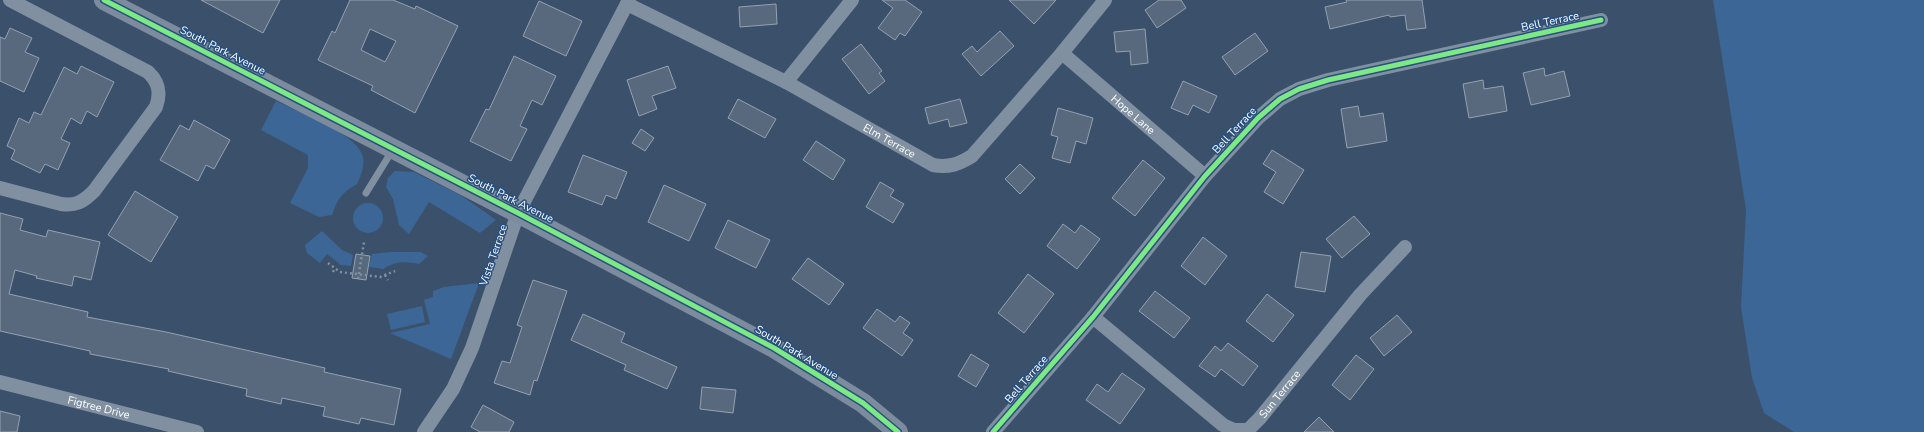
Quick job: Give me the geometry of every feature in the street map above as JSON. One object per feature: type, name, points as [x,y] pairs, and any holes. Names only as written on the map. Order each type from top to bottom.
[{"type":"street","points":[[0,188],[61,204],[70,205],[82,202],[94,191],[156,106],[159,98],[157,84],[148,72],[10,0]]},
{"type":"street","name":"South Park Avenue","points":[[104,0],[518,213],[774,348],[863,404],[898,432]]},
{"type":"street","points":[[786,82],[852,0]]},
{"type":"street","name":"Elm Terrace","points":[[628,2],[786,82],[933,165],[944,168],[959,163],[972,156],[1062,53],[1105,0]]},
{"type":"street","name":"Vista Terrace","points":[[424,432],[453,389],[472,348],[518,213],[628,2]]},
{"type":"street","name":"Bell Terrace","points":[[993,432],[1093,317],[1205,176],[1258,118],[1280,99],[1299,89],[1328,80],[1601,20]]},
{"type":"street","name":"Hope Lane","points":[[1062,53],[1205,176]]},
{"type":"street","name":"Sun Terrace","points":[[1093,317],[1223,425],[1234,430],[1248,430],[1260,418],[1360,295],[1405,247]]},
{"type":"street","name":"Figtree Drive","points":[[0,382],[197,432]]},
{"type":"lane","points":[[366,193],[394,149]]},
{"type":"path","points":[[358,279],[364,242]]},
{"type":"path","points":[[328,263],[340,272],[380,277],[395,271]]},
{"type":"path","points":[[333,272],[335,268]]},
{"type":"path","points":[[385,275],[388,280]]},
{"type":"shaded area","points":[[1713,0],[1924,0],[1924,432],[1794,432],[1764,413],[1752,378],[1741,307],[1746,210]]},
{"type":"shaded area","points":[[276,101],[310,116],[336,130],[357,146],[362,154],[363,166],[357,184],[341,196],[332,215],[319,217],[290,203],[308,168],[308,155],[261,130]]},
{"type":"shaded area","points":[[395,171],[414,172],[462,196],[496,220],[480,233],[429,202],[409,234],[399,225],[393,199],[386,187],[388,178]]},
{"type":"shaded area","points":[[368,203],[379,207],[383,218],[379,229],[368,233],[357,229],[353,218],[357,207]]},
{"type":"shaded area","points":[[322,231],[342,250],[353,255],[351,266],[341,265],[327,254],[320,263],[307,253],[305,245]]},
{"type":"shaded area","points":[[390,252],[421,252],[428,256],[419,264],[400,262],[383,269],[369,267],[372,254]]},
{"type":"shaded area","points":[[479,283],[451,359],[390,333],[430,324],[424,300],[433,297],[433,291],[444,287]]},
{"type":"shaded area","points":[[422,306],[425,322],[391,330],[387,314]]},
{"type":"building","points":[[201,0],[280,0],[263,33]]},
{"type":"building","points":[[350,0],[393,0],[415,9],[416,6],[458,26],[415,113],[371,90],[373,86],[318,60],[332,31],[335,33]],"holes":[[[370,29],[396,41],[385,62],[361,50]]]},
{"type":"building","points":[[882,0],[905,0],[922,12],[905,36],[900,33],[895,40],[878,28],[893,8]]},
{"type":"building","points":[[1009,0],[1056,0],[1034,24]]},
{"type":"building","points":[[1159,0],[1181,0],[1186,8],[1157,28],[1145,10]]},
{"type":"building","points":[[1346,0],[1422,0],[1426,28],[1407,30],[1405,15],[1390,17],[1389,15],[1330,29],[1325,7],[1347,2]]},
{"type":"building","points":[[539,1],[582,21],[566,56],[523,36]]},
{"type":"building","points":[[776,4],[777,24],[740,27],[739,7]]},
{"type":"building","points":[[10,28],[32,38],[25,52],[39,58],[24,92],[0,81],[0,37],[5,39]]},
{"type":"building","points":[[1145,29],[1148,63],[1131,65],[1130,51],[1116,52],[1114,32]]},
{"type":"building","points":[[1000,31],[1014,46],[981,76],[962,54],[972,46],[977,52]]},
{"type":"building","points":[[1255,33],[1268,51],[1235,75],[1222,57]]},
{"type":"building","points":[[861,44],[882,71],[879,73],[885,81],[869,94],[842,59]]},
{"type":"building","points":[[514,56],[556,76],[542,105],[532,100],[520,126],[527,129],[511,161],[470,141],[486,109],[489,110]]},
{"type":"building","points":[[81,66],[114,82],[97,117],[87,111],[81,124],[71,118],[61,139],[70,143],[58,170],[45,164],[40,173],[11,159],[15,150],[7,146],[19,118],[29,123],[34,112],[41,115],[64,67],[77,74]]},
{"type":"building","points":[[668,66],[676,88],[652,96],[657,109],[639,116],[627,80]]},
{"type":"building","points":[[1544,68],[1545,76],[1564,71],[1570,96],[1531,105],[1523,73]]},
{"type":"building","points":[[1483,80],[1484,89],[1503,86],[1507,111],[1469,118],[1463,84]]},
{"type":"building","points":[[1183,81],[1217,96],[1209,113],[1193,105],[1188,115],[1171,108]]},
{"type":"building","points":[[738,99],[776,119],[765,138],[728,118]]},
{"type":"building","points":[[960,99],[967,123],[950,127],[948,119],[929,124],[925,108]]},
{"type":"building","points":[[1358,106],[1360,117],[1383,113],[1387,141],[1347,148],[1341,109]]},
{"type":"building","points":[[1058,108],[1093,118],[1086,144],[1076,141],[1070,163],[1052,158],[1058,137],[1051,135]]},
{"type":"building","points":[[194,120],[230,140],[214,169],[206,165],[198,181],[160,160],[180,125],[189,130]]},
{"type":"building","points":[[641,129],[654,138],[645,151],[632,143]]},
{"type":"building","points":[[816,141],[845,160],[833,180],[803,160]]},
{"type":"building","points":[[1272,150],[1304,170],[1283,204],[1264,192],[1276,172],[1263,164]]},
{"type":"building","points":[[583,155],[627,172],[616,199],[606,195],[602,205],[568,192]]},
{"type":"building","points":[[1143,160],[1165,178],[1135,216],[1112,198]]},
{"type":"building","points":[[1020,164],[1035,178],[1020,194],[1005,179]]},
{"type":"building","points":[[880,182],[894,190],[890,196],[904,204],[893,223],[866,207]]},
{"type":"building","points":[[664,185],[706,204],[689,241],[648,222]]},
{"type":"building","points":[[135,191],[178,217],[151,262],[108,235]]},
{"type":"building","points":[[0,213],[23,219],[20,230],[46,237],[48,230],[100,242],[91,280],[74,276],[72,286],[36,278],[37,276],[15,270],[9,294],[88,312],[87,317],[166,332],[325,368],[324,372],[401,389],[394,425],[361,418],[359,424],[323,416],[325,407],[282,398],[281,404],[246,396],[247,389],[168,371],[169,369],[90,354],[90,351],[0,331]]},
{"type":"building","points":[[1354,216],[1370,234],[1342,258],[1326,239]]},
{"type":"building","points":[[728,220],[770,240],[756,268],[715,248]]},
{"type":"building","points":[[1063,224],[1075,233],[1081,225],[1100,239],[1077,269],[1047,246]]},
{"type":"building","points":[[1203,237],[1227,256],[1205,285],[1181,266]]},
{"type":"building","points":[[1301,252],[1331,256],[1325,292],[1295,287]]},
{"type":"building","points":[[356,254],[370,256],[366,280],[352,278]]},
{"type":"building","points":[[808,258],[844,284],[829,305],[792,279]]},
{"type":"building","points":[[1028,274],[1054,294],[1024,333],[998,313]]},
{"type":"building","points":[[533,280],[567,291],[537,381],[534,380],[530,395],[494,383],[502,361],[510,363],[522,327],[517,325]]},
{"type":"building","points":[[1155,291],[1190,318],[1174,338],[1139,311]]},
{"type":"building","points":[[1267,294],[1294,315],[1273,342],[1246,321]]},
{"type":"building","points":[[877,309],[895,322],[900,316],[910,323],[903,333],[913,340],[902,356],[863,328]]},
{"type":"building","points":[[583,314],[625,333],[621,342],[677,367],[667,389],[624,370],[626,365],[571,340]]},
{"type":"building","points":[[1397,315],[1412,332],[1384,356],[1370,338]]},
{"type":"building","points":[[1228,343],[1258,366],[1243,386],[1221,369],[1215,377],[1199,366],[1215,346],[1221,351]]},
{"type":"building","points":[[971,354],[989,365],[976,387],[958,376]]},
{"type":"building","points":[[1356,355],[1374,369],[1350,400],[1332,385]]},
{"type":"building","points":[[1122,373],[1145,389],[1120,424],[1086,400],[1097,384],[1108,392]]},
{"type":"building","points":[[702,387],[736,390],[733,413],[700,409]]},
{"type":"building","points":[[483,405],[514,422],[509,432],[480,432],[471,427]]},
{"type":"building","points":[[0,411],[20,416],[17,432],[0,432]]},
{"type":"building","points":[[1319,417],[1334,432],[1304,432]]},
{"type":"cycle path","points":[[104,0],[518,213],[774,348],[863,403],[898,432]]},
{"type":"cycle path","points":[[993,432],[1093,317],[1205,176],[1258,118],[1280,99],[1299,89],[1328,80],[1601,20]]}]
